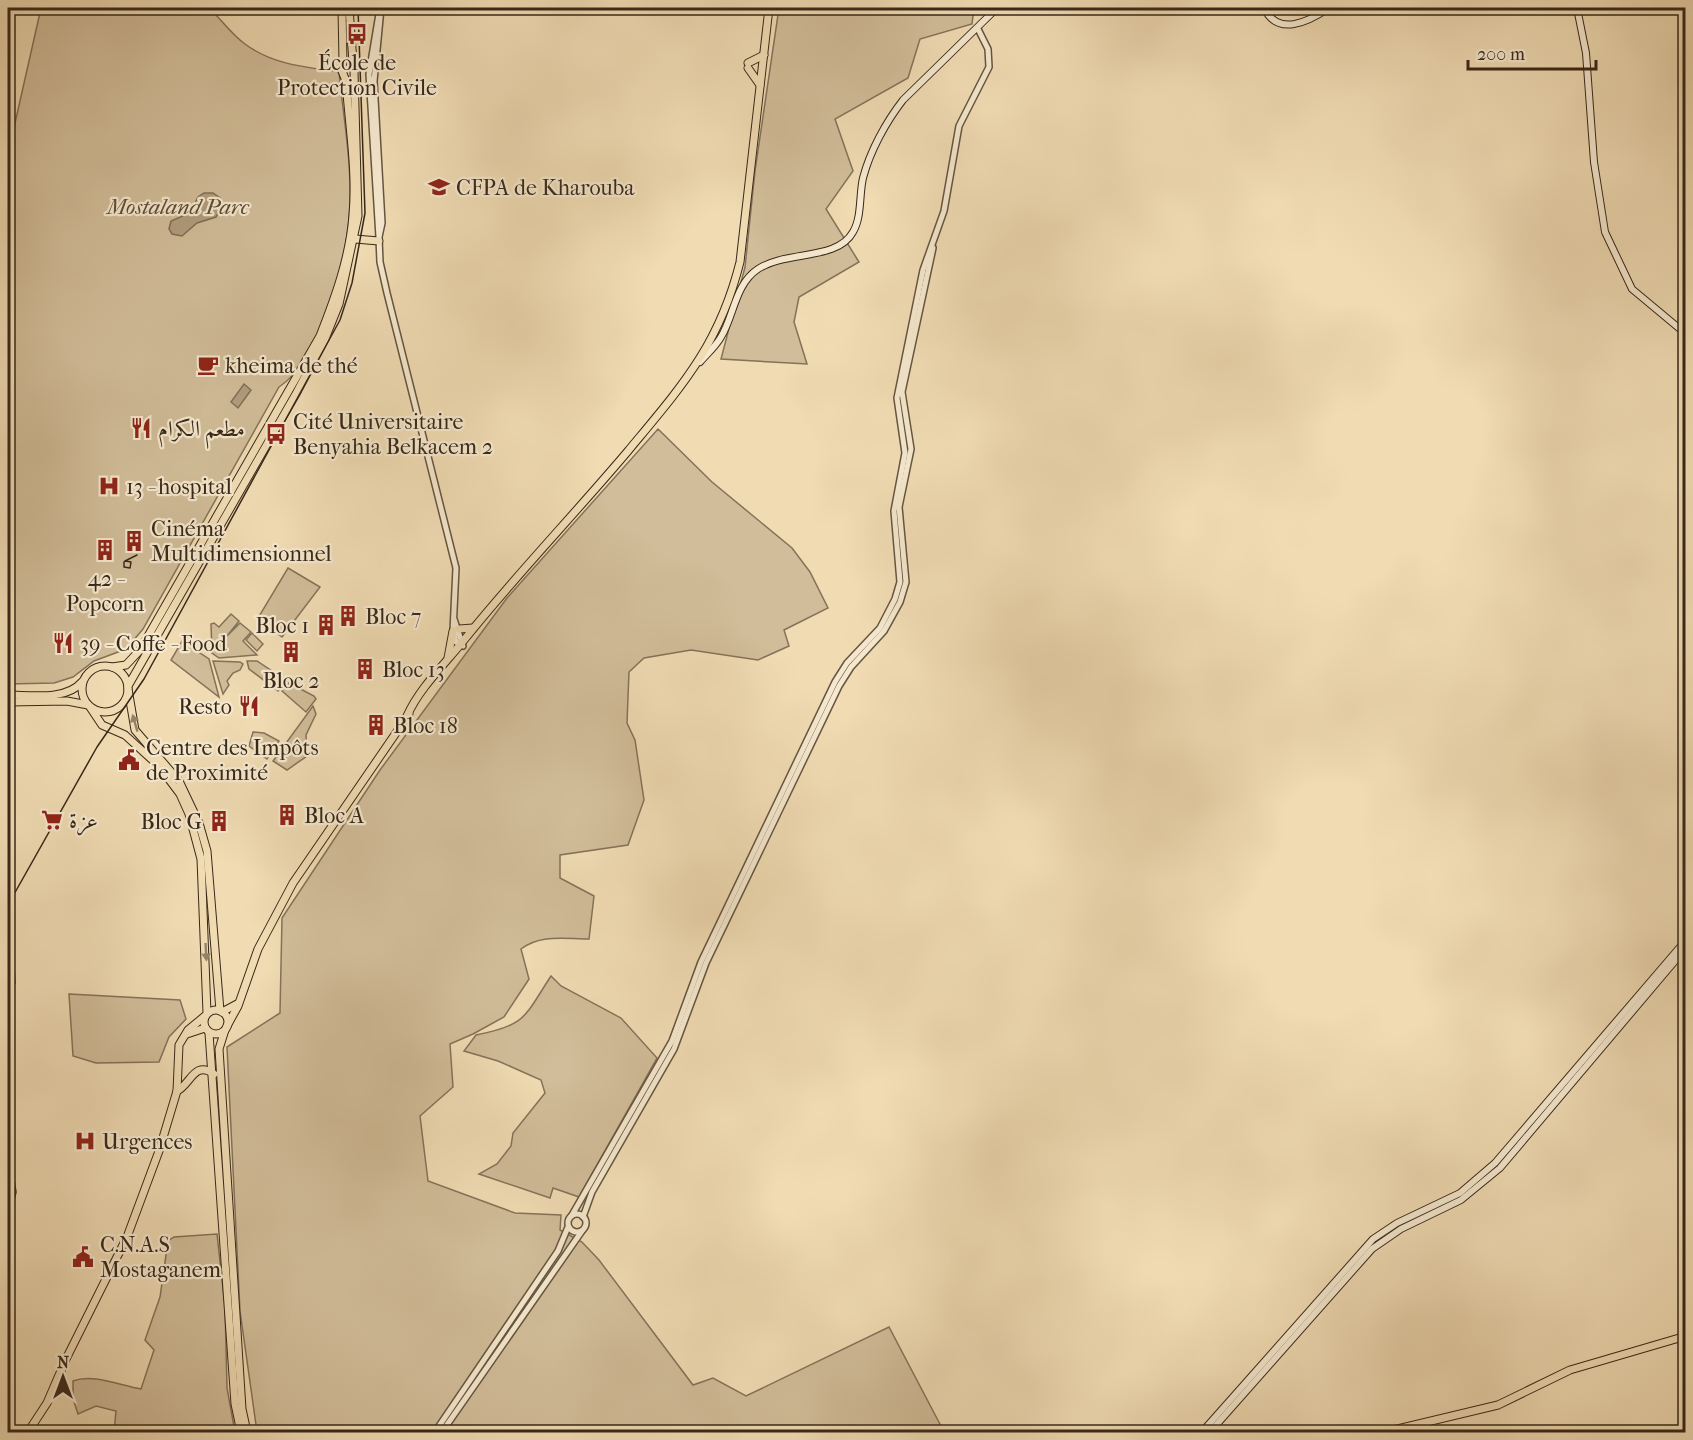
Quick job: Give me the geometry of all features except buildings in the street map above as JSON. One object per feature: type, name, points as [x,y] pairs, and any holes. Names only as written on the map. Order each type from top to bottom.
[{"type":"main road","points":[[8,695],[63,693],[76,688],[93,669],[126,665],[140,650],[320,336],[333,302],[353,216],[352,150],[343,67],[342,8]]},
{"type":"main road","points":[[8,702],[67,701],[104,712],[118,708],[123,703],[128,688],[325,339],[339,304],[355,239],[359,193],[350,8]]},
{"type":"main road","points":[[700,362],[725,309],[740,262],[769,8]]},
{"type":"main road","points":[[247,1432],[242,1409],[219,1049],[258,948],[293,883],[447,659],[462,644],[510,583],[570,520],[722,337],[740,291],[756,270],[767,264],[805,253],[827,252],[840,247],[855,231],[866,170],[893,114],[903,100],[997,8]]},
{"type":"main road","points":[[1264,8],[1269,17],[1277,23],[1288,26],[1311,20],[1329,8]]},
{"type":"main road","points":[[1577,8],[1586,53],[1593,162],[1605,232],[1632,289],[1686,334]]},
{"type":"main road","points":[[760,86],[748,66],[764,55]]},
{"type":"main road","points":[[343,67],[349,60],[353,67]]},
{"type":"main road","points":[[343,67],[348,74],[353,67]]},
{"type":"main road","points":[[355,239],[379,239]]},
{"type":"main road","points":[[407,716],[510,583]]},
{"type":"main road","points":[[447,659],[456,630],[469,630],[475,626]]},
{"type":"main road","points":[[112,667],[123,674],[128,688],[135,730],[179,781],[200,823],[207,851],[221,1011],[227,1018],[226,1028],[220,1034],[207,1030],[193,1031],[183,1037]]},
{"type":"main road","points":[[84,680],[82,693],[102,725],[125,735],[159,766],[180,794],[189,814],[201,859],[207,1030],[214,1074],[234,1394],[241,1432]]},
{"type":"main road","points":[[1202,1432],[1373,1239],[1396,1223],[1460,1193],[1495,1163],[1686,940]]},
{"type":"main road","points":[[1210,1432],[1372,1249],[1401,1229],[1461,1200],[1500,1168],[1686,948]]},
{"type":"main road","points":[[28,1432],[47,1403],[66,1359],[127,1237],[157,1157],[177,1091],[177,1053],[183,1037],[206,1015],[232,1008],[240,999]]},
{"type":"main road","points":[[177,1091],[194,1072],[204,1070],[214,1074]]},
{"type":"main road","points":[[1385,1432],[1498,1405],[1570,1370],[1686,1336]]},
{"type":"street","points":[[380,8],[369,74],[379,239],[387,293],[456,567],[454,619],[462,644]]},
{"type":"street","points":[[435,1432],[558,1251],[568,1227],[568,1219],[672,1041],[701,962],[835,682],[847,663],[880,628],[895,599],[901,573],[894,506],[905,453],[897,398],[923,270],[946,204],[959,126],[989,67],[988,49],[978,29]]},
{"type":"street","points":[[442,1432],[582,1231],[586,1223],[583,1217],[592,1192],[674,1049],[706,963],[839,686],[851,667],[884,631],[900,602],[907,575],[899,507],[911,449],[902,392],[933,241]]},
{"type":"street","points":[[572,1215],[583,1217]]},
{"type":"street","points":[[568,1227],[574,1232],[582,1231]]},
{"type":"green space","name":"Mostaland Parc","points":[[41,8],[209,8],[240,40],[267,57],[290,64],[339,72],[348,152],[349,222],[339,275],[331,302],[309,352],[295,372],[279,387],[143,629],[126,649],[94,661],[73,677],[54,683],[8,684],[8,154]]},
{"type":"green space","points":[[779,8],[974,8],[972,24],[920,39],[908,78],[835,119],[853,171],[826,209],[859,262],[799,297],[794,322],[807,364],[721,359],[745,267],[755,171]]},
{"type":"green space","points":[[658,429],[712,482],[792,548],[810,572],[828,608],[784,630],[789,646],[758,660],[691,650],[644,658],[629,672],[627,723],[635,740],[644,800],[628,845],[560,855],[560,878],[594,896],[589,939],[545,939],[521,949],[529,979],[504,1017],[450,1044],[453,1087],[420,1116],[428,1181],[515,1213],[561,1215],[560,1230],[582,1242],[599,1260],[693,1385],[713,1378],[746,1396],[889,1327],[942,1428],[941,1432],[257,1432],[240,1311],[227,1047],[280,1013],[282,918],[380,770],[507,598]]},
{"type":"green space","points":[[288,568],[320,587],[282,637],[258,618]]},
{"type":"green space","points":[[231,614],[239,621],[227,636],[240,623],[251,632],[243,641],[257,655],[219,658],[212,653],[211,624],[214,623],[219,627]]},
{"type":"green space","points":[[252,633],[263,644],[257,651],[246,640]]},
{"type":"green space","points":[[182,641],[209,659],[219,697],[171,660]]},
{"type":"green space","points":[[213,661],[243,664],[240,670],[233,673],[227,681],[229,685],[223,694]]},
{"type":"green space","points":[[247,661],[257,661],[287,681],[278,691],[249,669]]},
{"type":"green space","points":[[289,683],[316,699],[306,712],[282,691]]},
{"type":"green space","points":[[313,706],[316,714],[306,735],[307,756],[287,770],[273,761]]},
{"type":"green space","points":[[253,732],[264,733],[279,741],[267,759],[249,746]]},
{"type":"green space","points":[[551,976],[561,986],[621,1018],[657,1058],[579,1197],[553,1188],[550,1198],[479,1174],[497,1164],[511,1146],[513,1133],[545,1093],[541,1080],[498,1061],[464,1051],[476,1035],[505,1027],[522,1017]]},
{"type":"green space","points":[[69,994],[180,1000],[186,1019],[169,1037],[159,1062],[96,1063],[73,1056]]},
{"type":"green space","points":[[217,1234],[225,1307],[227,1388],[235,1432],[114,1432],[116,1411],[96,1406],[78,1414],[73,1399],[73,1381],[98,1379],[141,1389],[154,1350],[145,1340],[160,1297],[168,1241],[174,1237]]},
{"type":"shaded area","points":[[204,193],[213,193],[220,198],[222,207],[216,217],[197,223],[182,236],[172,234],[169,229],[171,221],[190,213],[198,197]]},
{"type":"shaded area","points":[[244,384],[251,390],[238,408],[231,402]]},
{"type":"tram line","points":[[8,997],[15,983],[10,907],[13,896],[97,747],[144,679],[340,320],[352,283],[365,213],[358,8]]},
{"type":"tram line","points":[[125,561],[131,562],[130,568],[124,567],[124,562],[125,561],[137,555]]},
{"type":"tram line","points":[[8,1140],[16,1192],[8,1227]]},
{"type":"place","name":"École de Protection Civile","points":[[357,34]]},
{"type":"place","name":"CFPA de Kharouba","points":[[439,187]]},
{"type":"place","name":"kheima de thé","points":[[208,365]]},
{"type":"place","name":"مطعم الكرام","points":[[141,428]]},
{"type":"place","name":"Cité Universitaire Benyahia Belkacem 2","points":[[276,434]]},
{"type":"place","name":"13 - hospital","points":[[109,486]]},
{"type":"place","name":"Cinéma Multidimensionnel","points":[[134,541]]},
{"type":"place","name":"42 - Popcorn","points":[[105,550]]},
{"type":"place","name":"Bloc 7","points":[[348,616]]},
{"type":"place","name":"Bloc 1","points":[[326,625]]},
{"type":"place","name":"39 - Coffe - Food","points":[[63,643]]},
{"type":"place","name":"Bloc 2","points":[[291,652]]},
{"type":"place","name":"Bloc 13","points":[[365,669]]},
{"type":"place","name":"Resto","points":[[249,706]]},
{"type":"place","name":"Bloc 18","points":[[376,725]]},
{"type":"place","name":"Centre des Impôts de Proximité","points":[[129,760]]},
{"type":"place","name":"Bloc A","points":[[287,815]]},
{"type":"place","name":"عزة","points":[[52,820]]},
{"type":"place","name":"Bloc G","points":[[219,821]]},
{"type":"place","name":"Urgences","points":[[85,1141]]},
{"type":"place","name":"C.N.A.S Mostaganem","points":[[83,1257]]}]
